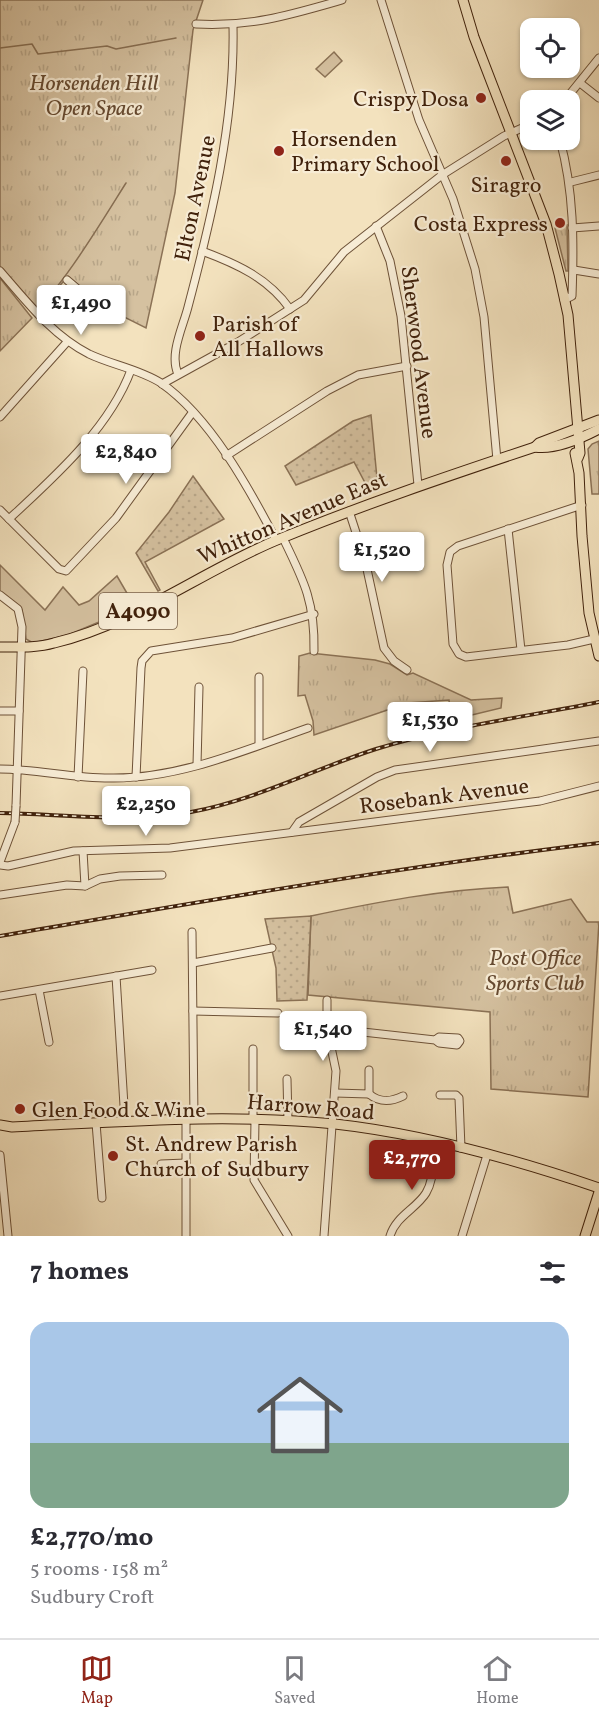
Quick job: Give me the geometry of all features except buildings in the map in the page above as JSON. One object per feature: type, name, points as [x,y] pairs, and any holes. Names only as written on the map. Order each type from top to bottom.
[{"type":"main road","points":[[463,0],[474,37],[546,224],[568,298],[582,505],[582,542],[594,639],[599,656]]},
{"type":"main road","name":"A4090","points":[[576,434],[599,420]]},
{"type":"main road","name":"A4090","points":[[576,434],[599,429]]},
{"type":"main road","name":"Whitton Avenue East","points":[[0,647],[54,644],[140,610],[279,539],[418,485],[535,447],[539,442],[576,434]]},
{"type":"main road","name":"Harrow Road","points":[[3,1125],[190,1119],[334,1124],[437,1142],[599,1190]]},
{"type":"main road","points":[[585,1236],[596,1210],[599,1190]]},
{"type":"street","points":[[196,24],[233,26],[264,21],[342,0]]},
{"type":"street","points":[[381,0],[418,120],[460,218],[475,269],[487,342],[497,460]]},
{"type":"street","name":"Elton Avenue","points":[[178,374],[175,356],[202,251],[230,114],[234,74],[233,26]]},
{"type":"street","points":[[574,90],[599,58]]},
{"type":"street","points":[[580,83],[599,98]]},
{"type":"street","points":[[162,384],[309,296],[344,252],[376,226],[442,174],[520,129]]},
{"type":"street","points":[[563,150],[571,182],[574,270],[568,298]]},
{"type":"street","points":[[571,182],[599,175]]},
{"type":"street","name":"Sherwood Avenue","points":[[376,226],[394,273],[407,366],[418,485]]},
{"type":"street","points":[[572,228],[599,226]]},
{"type":"street","points":[[202,251],[249,271],[271,287],[290,309]]},
{"type":"street","points":[[574,270],[599,274]]},
{"type":"street","points":[[0,271],[52,330],[67,342],[91,355],[162,384],[192,413],[247,487],[304,582],[314,614],[314,651]]},
{"type":"street","points":[[67,280],[93,302]]},
{"type":"street","points":[[0,417],[67,342]]},
{"type":"street","points":[[226,456],[327,391],[358,375],[407,366]]},
{"type":"street","points":[[9,519],[81,448],[106,414],[131,370]]},
{"type":"street","points":[[0,510],[64,571],[70,568],[116,518],[192,413]]},
{"type":"street","points":[[582,505],[454,549],[447,565],[453,644],[459,654],[466,657],[568,645],[594,639]]},
{"type":"street","points":[[349,511],[365,560],[376,622],[384,648],[394,662],[407,670]]},
{"type":"street","points":[[508,529],[521,650]]},
{"type":"street","points":[[0,595],[15,605],[20,614],[22,647],[15,822],[0,863]]},
{"type":"street","points":[[136,777],[141,668],[151,651],[257,632],[314,614]]},
{"type":"street","points":[[78,777],[83,671]]},
{"type":"street","points":[[259,676],[259,745]]},
{"type":"street","points":[[197,765],[199,687]]},
{"type":"street","points":[[0,711],[19,711]]},
{"type":"street","points":[[0,769],[78,777],[136,777],[197,765],[308,728]]},
{"type":"street","points":[[292,832],[299,822],[386,773],[599,741]]},
{"type":"street","name":"Rosebank Avenue","points":[[0,863],[83,851],[170,848],[540,801],[599,786]]},
{"type":"street","points":[[83,851],[85,886]]},
{"type":"street","points":[[0,895],[67,885],[85,886],[100,879],[162,874]]},
{"type":"street","points":[[186,1236],[186,1163],[190,1119],[193,1011],[192,932]]},
{"type":"street","points":[[193,963],[272,948]]},
{"type":"street","points":[[0,996],[152,970]]},
{"type":"street","points":[[116,976],[125,1122]]},
{"type":"street","points":[[39,990],[49,1042]]},
{"type":"street","points":[[324,1236],[334,1124],[335,1058],[327,1029],[327,1000]]},
{"type":"street","points":[[193,1011],[278,1013]]},
{"type":"street","points":[[327,1029],[435,1040]]},
{"type":"street","points":[[253,1049],[254,1180],[288,1236]]},
{"type":"street","points":[[369,1070],[369,1094]]},
{"type":"street","points":[[287,1079],[288,1121]]},
{"type":"street","points":[[334,1093],[369,1094],[382,1101],[392,1101],[403,1096]]},
{"type":"street","points":[[440,1095],[456,1095],[459,1098],[461,1148]]},
{"type":"street","points":[[96,1123],[102,1198]]},
{"type":"street","points":[[390,1236],[400,1219],[426,1194],[431,1180],[432,1159],[437,1142]]},
{"type":"street","points":[[0,1155],[3,1219],[9,1234]]},
{"type":"street","points":[[462,1236],[487,1155]]},
{"type":"street","points":[[161,1164],[186,1163]]},
{"type":"street","points":[[239,1169],[254,1171]]},
{"type":"green space","name":"Horsenden Hill Open Space","points":[[0,0],[203,0],[193,30],[175,193],[146,328],[98,304],[68,276],[39,310],[0,266]]},
{"type":"green space","points":[[334,52],[342,61],[325,77],[316,69]]},
{"type":"green space","points":[[567,225],[568,271],[566,271],[555,228]]},
{"type":"green space","points":[[0,278],[32,318],[0,351]]},
{"type":"green space","points":[[371,415],[378,489],[370,492],[354,462],[296,485],[285,466],[353,421]]},
{"type":"green space","points":[[599,441],[599,494],[592,494],[588,449]]},
{"type":"green space","points":[[193,476],[224,519],[145,562],[160,590],[158,591],[136,553],[169,512]]},
{"type":"green space","points":[[0,565],[45,610],[63,587],[79,605],[89,601],[117,576],[135,607],[68,635],[33,643],[26,639],[22,610],[0,591]]},
{"type":"green space","points":[[310,653],[375,660],[390,664],[407,675],[413,673],[471,700],[502,698],[501,708],[451,720],[449,700],[408,703],[314,735],[313,721],[305,695],[298,696],[299,656]]},
{"type":"green space","name":"Post Office Sports Club","points":[[508,887],[513,913],[571,899],[587,922],[599,922],[588,1097],[491,1089],[490,1012],[308,995],[311,916],[409,897]]},
{"type":"green space","points":[[311,916],[307,1000],[277,1001],[276,968],[265,919]]},
{"type":"waterway","points":[[0,48],[32,44],[38,54],[107,46],[116,49],[176,38]]},
{"type":"waterway","points":[[35,307],[44,302],[68,272],[126,183]]},
{"type":"railway","points":[[0,813],[143,817],[191,812],[239,800],[353,757],[403,741],[459,728],[599,702]]},
{"type":"railway","points":[[0,936],[374,874],[599,843]]},
{"type":"place","name":"Crispy Dosa","points":[[481,98]]},
{"type":"place","name":"Horsenden Primary School","points":[[279,151]]},
{"type":"place","name":"Siragro","points":[[506,161]]},
{"type":"place","name":"Costa Express","points":[[560,223]]},
{"type":"place","name":"Parish of All Hallows","points":[[200,336]]},
{"type":"place","name":"Glen Food & Wine","points":[[20,1109]]},
{"type":"place","name":"St. Andrew Parish Church of Sudbury","points":[[113,1156]]}]
